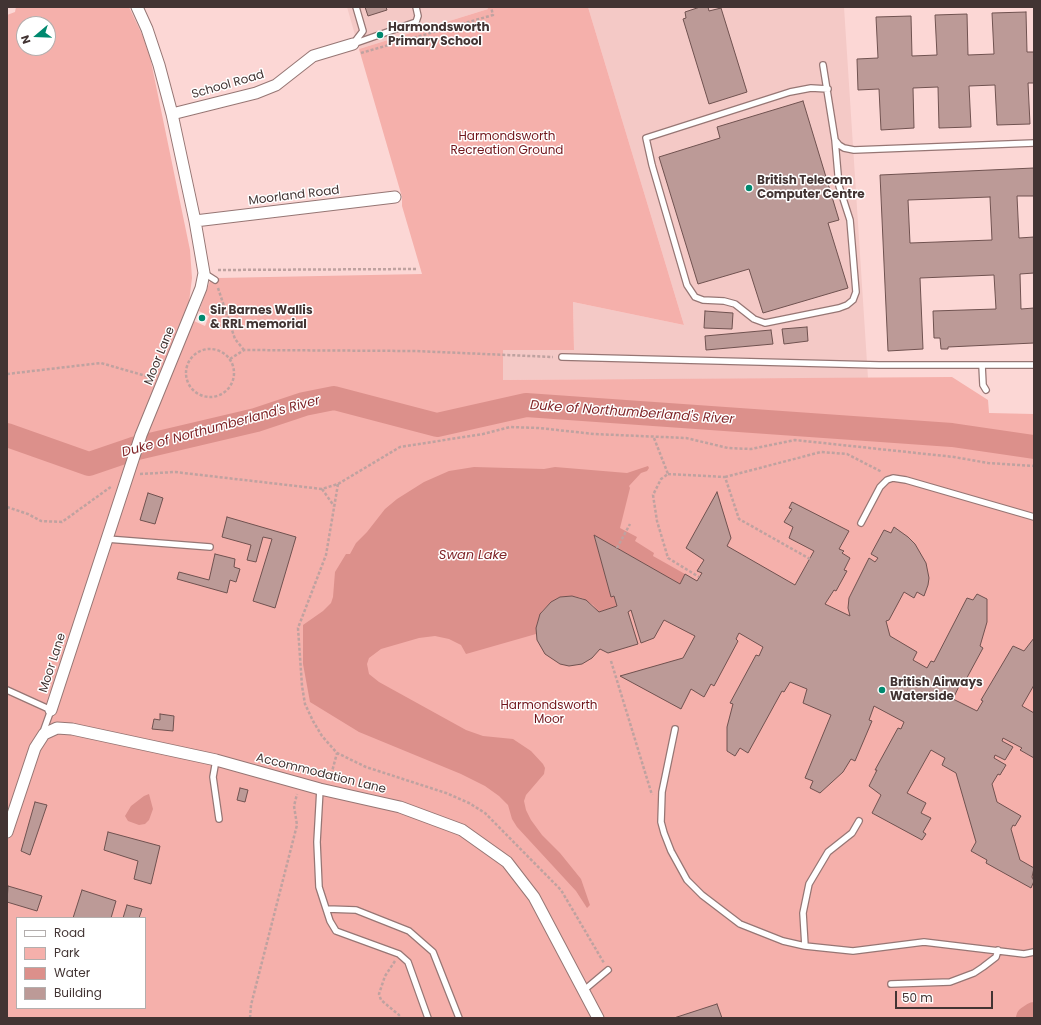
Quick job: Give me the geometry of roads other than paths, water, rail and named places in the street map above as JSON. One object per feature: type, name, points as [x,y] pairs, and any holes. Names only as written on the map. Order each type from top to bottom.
[{"type":"street","name":"Moor Lane","points":[[51,710],[141,435],[201,288],[204,272],[195,221],[172,114],[159,65],[138,7]]},
{"type":"street","name":"School Road","points":[[172,114],[256,93],[276,85],[313,56],[353,44]]},
{"type":"street","name":"Moorland Road","points":[[195,221],[395,197]]},
{"type":"street","name":"Accommodation Lane","points":[[42,737],[52,730],[72,729],[216,760],[301,783],[325,786],[400,807],[462,830],[507,862],[534,897],[598,1018]]},
{"type":"street","points":[[7,832],[35,748],[42,737]]},
{"type":"lane","points":[[353,44],[363,31],[356,7]]},
{"type":"lane","points":[[353,44],[416,22],[418,16],[416,7]]},
{"type":"lane","points":[[823,65],[828,89],[835,140],[839,186],[850,220],[856,292],[853,300],[847,305],[839,308],[765,323],[754,319],[735,304],[724,301],[703,300],[695,297],[687,285],[652,165],[646,138],[790,92],[811,88],[828,89]]},
{"type":"lane","points":[[835,140],[844,148],[854,150],[1034,143]]},
{"type":"lane","points":[[204,272],[215,280]]},
{"type":"lane","points":[[562,357],[879,365],[1034,365]]},
{"type":"lane","points":[[982,365],[983,385],[986,390]]},
{"type":"lane","points":[[861,523],[880,487],[887,480],[893,478],[906,480],[1034,518]]},
{"type":"lane","points":[[107,540],[210,547]]},
{"type":"lane","points":[[7,690],[51,710],[42,737]]},
{"type":"lane","points":[[674,729],[662,792],[661,822],[671,851],[687,880],[702,895],[740,924],[783,941],[805,946],[853,951],[924,942],[941,942],[1024,954],[1034,952]]},
{"type":"lane","points":[[216,760],[213,777],[220,820]]},
{"type":"lane","points":[[325,786],[318,842],[320,887],[330,921],[336,930],[399,954],[408,962],[428,1018]]},
{"type":"lane","points":[[805,946],[803,913],[809,884],[828,852],[852,833],[859,821]]},
{"type":"lane","points":[[327,908],[356,910],[409,931],[433,952],[459,1018]]},
{"type":"lane","points":[[891,984],[950,982],[978,970],[996,957],[998,950]]},
{"type":"lane","points":[[583,991],[608,970]]},
{"type":"water","name":"Swan Lake","points":[[648,466],[649,468],[647,471],[641,473],[629,486],[630,488],[620,528],[637,537],[635,541],[654,553],[653,556],[685,574],[680,584],[594,535],[611,597],[614,596],[617,606],[599,612],[593,605],[582,598],[572,596],[560,597],[551,602],[542,611],[537,623],[536,634],[466,654],[461,645],[449,639],[435,636],[419,638],[381,649],[369,658],[367,664],[369,674],[379,682],[466,730],[483,736],[513,739],[531,751],[543,764],[545,768],[544,774],[526,795],[524,801],[526,810],[542,835],[560,853],[581,879],[590,905],[587,908],[576,891],[517,827],[512,819],[508,805],[499,796],[485,786],[461,774],[359,732],[310,702],[303,664],[303,625],[323,611],[331,603],[333,597],[335,572],[346,554],[350,554],[356,543],[367,532],[385,509],[397,499],[424,482],[449,471],[474,467],[544,469],[555,467],[627,473]]},
{"type":"water","points":[[149,794],[153,809],[149,820],[145,824],[139,825],[128,821],[125,816],[131,806]]},
{"type":"waterway","name":"Duke of Northumberland's River","points":[[7,435],[89,464],[133,449],[256,420],[304,404],[334,398],[437,425],[526,405],[952,435],[1034,447]]},
{"type":"waterway","points":[[1028,1018],[1034,1014]]},
{"type":"place","name":"Harmondsworth Primary School","points":[[380,35]]},
{"type":"place","name":"British Telecom Computer Centre","points":[[749,188]]},
{"type":"place","name":"Sir Barnes Wallis & RRL memorial","points":[[202,318]]},
{"type":"place","name":"British Airways Waterside","points":[[882,690]]},
{"type":"park label","name":"Harmondsworth Recreation Ground","points":[[507,144]]},
{"type":"park label","name":"Harmondsworth Moor","points":[[549,713]]}]
